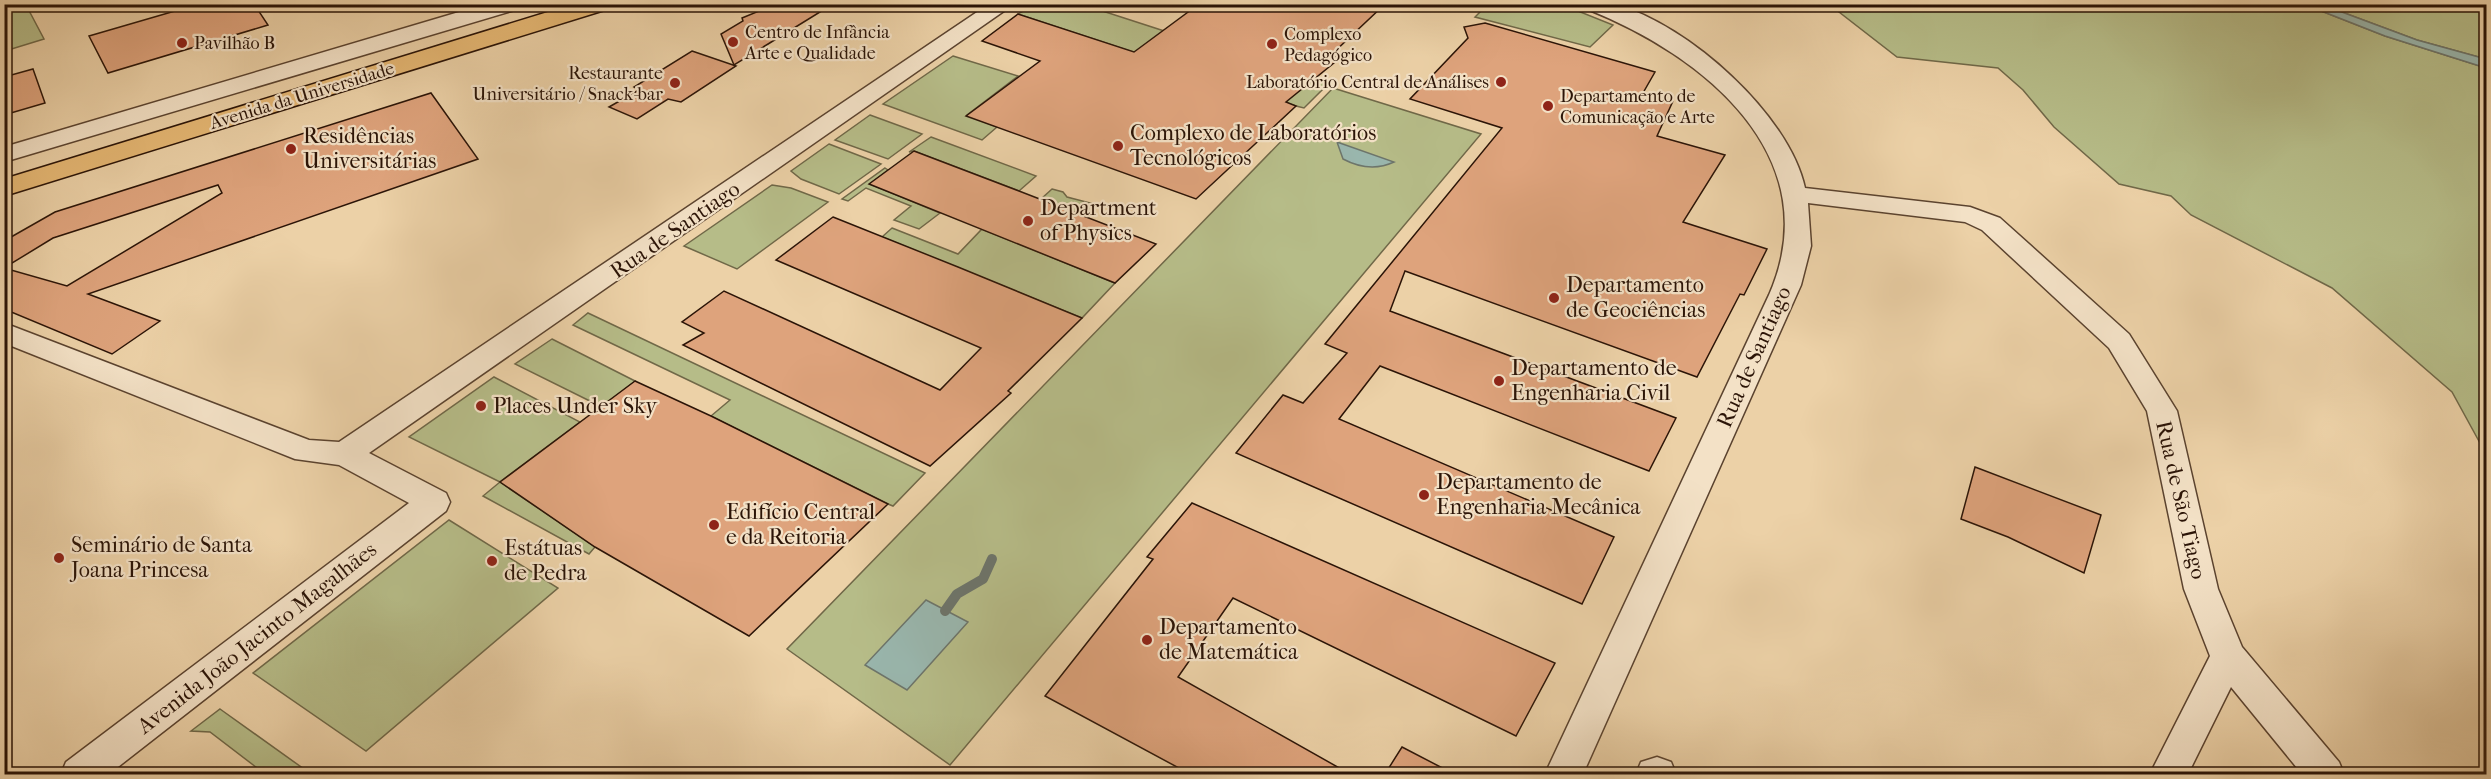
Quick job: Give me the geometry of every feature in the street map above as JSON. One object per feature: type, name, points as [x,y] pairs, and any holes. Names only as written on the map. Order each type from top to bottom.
[{"type":"main road","name":"Avenida da Universidade","points":[[4,174],[563,4]]},
{"type":"main road","name":"Avenida da Universidade","points":[[4,188],[600,4]]},
{"type":"street","name":"Avenida da Universidade","points":[[4,155],[510,4]]},
{"type":"street","name":"Rua de Santiago","points":[[345,454],[1004,4]]},
{"type":"street","name":"Rua de Santiago","points":[[1564,774],[1788,283],[1798,246],[1793,194],[1783,153],[1755,114],[1727,84],[1658,34],[1594,4]]},
{"type":"street","name":"Rua de São Tiago","points":[[1793,194],[1970,215],[1991,224],[2119,341],[2162,411],[2201,589],[2228,656],[2325,774]]},
{"type":"street","points":[[4,332],[306,451],[345,454]]},
{"type":"street","name":"Avenida João Jacinto Magalhães","points":[[80,774],[434,502],[345,454]]},
{"type":"street","points":[[2169,774],[2228,656]]},
{"type":"green space","points":[[5,4],[26,5],[44,39],[5,51]]},
{"type":"green space","points":[[1033,5],[1084,5],[1328,84],[1304,108],[1296,106],[1018,14]]},
{"type":"green space","points":[[1487,5],[1563,5],[1613,25],[1590,47],[1475,17]]},
{"type":"green space","points":[[1830,5],[2306,5],[2385,36],[2486,68],[2486,454],[2452,392],[2332,288],[2191,215],[2171,196],[2119,184],[2054,127],[2023,90],[1998,68],[1897,57]]},
{"type":"green space","points":[[2323,5],[2486,5],[2486,59],[2417,40]]},
{"type":"green space","points":[[953,56],[1018,76],[967,115],[997,127],[982,140],[883,104]]},
{"type":"green space","points":[[1333,88],[1481,134],[950,765],[787,649]]},
{"type":"green space","points":[[870,115],[922,134],[888,159],[835,140]]},
{"type":"green space","points":[[931,137],[1036,176],[1019,191],[914,151],[909,152]]},
{"type":"green space","points":[[829,144],[881,164],[839,194],[801,179],[791,171]]},
{"type":"green space","points":[[885,168],[888,170],[870,184],[940,213],[919,229],[894,220],[911,206],[866,188],[848,201],[842,199]]},
{"type":"green space","points":[[772,185],[791,188],[828,202],[737,269],[684,246]]},
{"type":"green space","points":[[1052,189],[1063,192],[1067,197],[1098,205],[1085,216],[1041,199]]},
{"type":"green space","points":[[892,228],[958,254],[982,229],[1115,283],[1082,318],[882,237]]},
{"type":"green space","points":[[588,313],[925,473],[893,506],[888,504],[711,416],[730,400],[573,325]]},
{"type":"green space","points":[[552,339],[635,381],[602,407],[515,364]]},
{"type":"green space","points":[[494,377],[580,422],[500,482],[409,437]]},
{"type":"green space","points":[[500,482],[595,547],[589,554],[483,496]]},
{"type":"green space","points":[[449,520],[558,588],[366,751],[253,673]]},
{"type":"green space","points":[[220,709],[311,774],[265,774],[210,732],[191,731]]},
{"type":"water","points":[[2306,5],[2323,5],[2417,40],[2486,59],[2486,68],[2385,36]]},
{"type":"water","points":[[1337,142],[1394,162],[1375,167],[1356,164],[1343,159]]},
{"type":"water","points":[[926,600],[968,622],[907,690],[865,665]]},
{"type":"building","name":"Pavilhão B","points":[[199,4],[254,4],[268,25],[108,73],[89,36]]},
{"type":"building","name":"Centro de Infância Arte e Qualidade","points":[[776,4],[833,4],[734,65],[721,34],[743,21],[742,18]]},
{"type":"building","points":[[1199,4],[1385,4],[1331,55],[1340,58],[1286,102],[1296,106],[1196,199],[966,116],[1040,61],[982,41],[1018,14],[1134,52]]},
{"type":"building","points":[[1485,23],[1655,72],[1643,93],[1673,101],[1657,136],[1725,155],[1683,222],[1767,249],[1744,295],[1740,294],[1697,377],[1405,271],[1390,311],[1676,418],[1649,471],[1380,366],[1339,419],[1614,537],[1582,604],[1236,453],[1283,395],[1303,403],[1347,353],[1325,344],[1502,128],[1410,99],[1468,38],[1464,27]]},
{"type":"building","name":"Restaurante Universitário / Snack-bar","points":[[692,51],[736,66],[681,102],[668,99],[637,119],[609,107],[639,90],[634,87]]},
{"type":"building","points":[[33,69],[45,103],[4,115],[4,77]]},
{"type":"building","points":[[431,93],[478,159],[88,294],[160,321],[112,354],[4,309],[4,241],[55,212]],"holes":[[[218,185],[222,193],[67,286],[4,268],[53,238]]]},
{"type":"building","name":"Department of Physics","points":[[914,151],[1156,244],[1115,283],[869,184]]},
{"type":"building","points":[[833,217],[1082,318],[1008,391],[1011,393],[930,466],[683,345],[704,333],[682,322],[724,291],[940,390],[981,348],[776,260]]},
{"type":"building","name":"Edifício Central e da Reitoria","points":[[635,381],[888,504],[749,636],[595,547],[500,482]]},
{"type":"building","points":[[1975,467],[2101,515],[2084,573],[2008,537],[1961,519]]},
{"type":"building","points":[[1192,503],[1555,663],[1516,736],[1233,598],[1178,677],[1350,774],[1190,774],[1045,696],[1153,559],[1147,557]]},
{"type":"building","points":[[1402,747],[1454,774],[1385,774]]},
{"type":"waterway","points":[[945,611],[957,594],[983,579],[992,559]]},
{"type":"place","name":"Centro de Infância Arte e Qualidade","points":[[733,42]]},
{"type":"place","name":"Pavilhão B","points":[[182,43]]},
{"type":"place","name":"Complexo Pedagógico","points":[[1272,44]]},
{"type":"place","name":"Laboratório Central de Análises","points":[[1501,82]]},
{"type":"place","name":"Restaurante Universitário / Snack-bar","points":[[675,83]]},
{"type":"place","name":"Departamento de Comunicação e Arte","points":[[1548,106]]},
{"type":"place","name":"Complexo de Laboratórios Tecnológicos","points":[[1118,146]]},
{"type":"place","name":"Residências Universitárias","points":[[291,149]]},
{"type":"place","name":"Department of Physics","points":[[1028,221]]},
{"type":"place","name":"Departamento de Geociências","points":[[1554,298]]},
{"type":"place","name":"Departamento de Engenharia Civil","points":[[1499,381]]},
{"type":"place","name":"Places Under Sky","points":[[481,406]]},
{"type":"place","name":"Departamento de Engenharia Mecânica","points":[[1424,495]]},
{"type":"place","name":"Edifício Central e da Reitoria","points":[[714,525]]},
{"type":"place","name":"Seminário de Santa Joana Princesa","points":[[59,558]]},
{"type":"place","name":"Estátuas de Pedra","points":[[492,561]]},
{"type":"place","name":"Departamento de Matemática","points":[[1147,640]]}]
